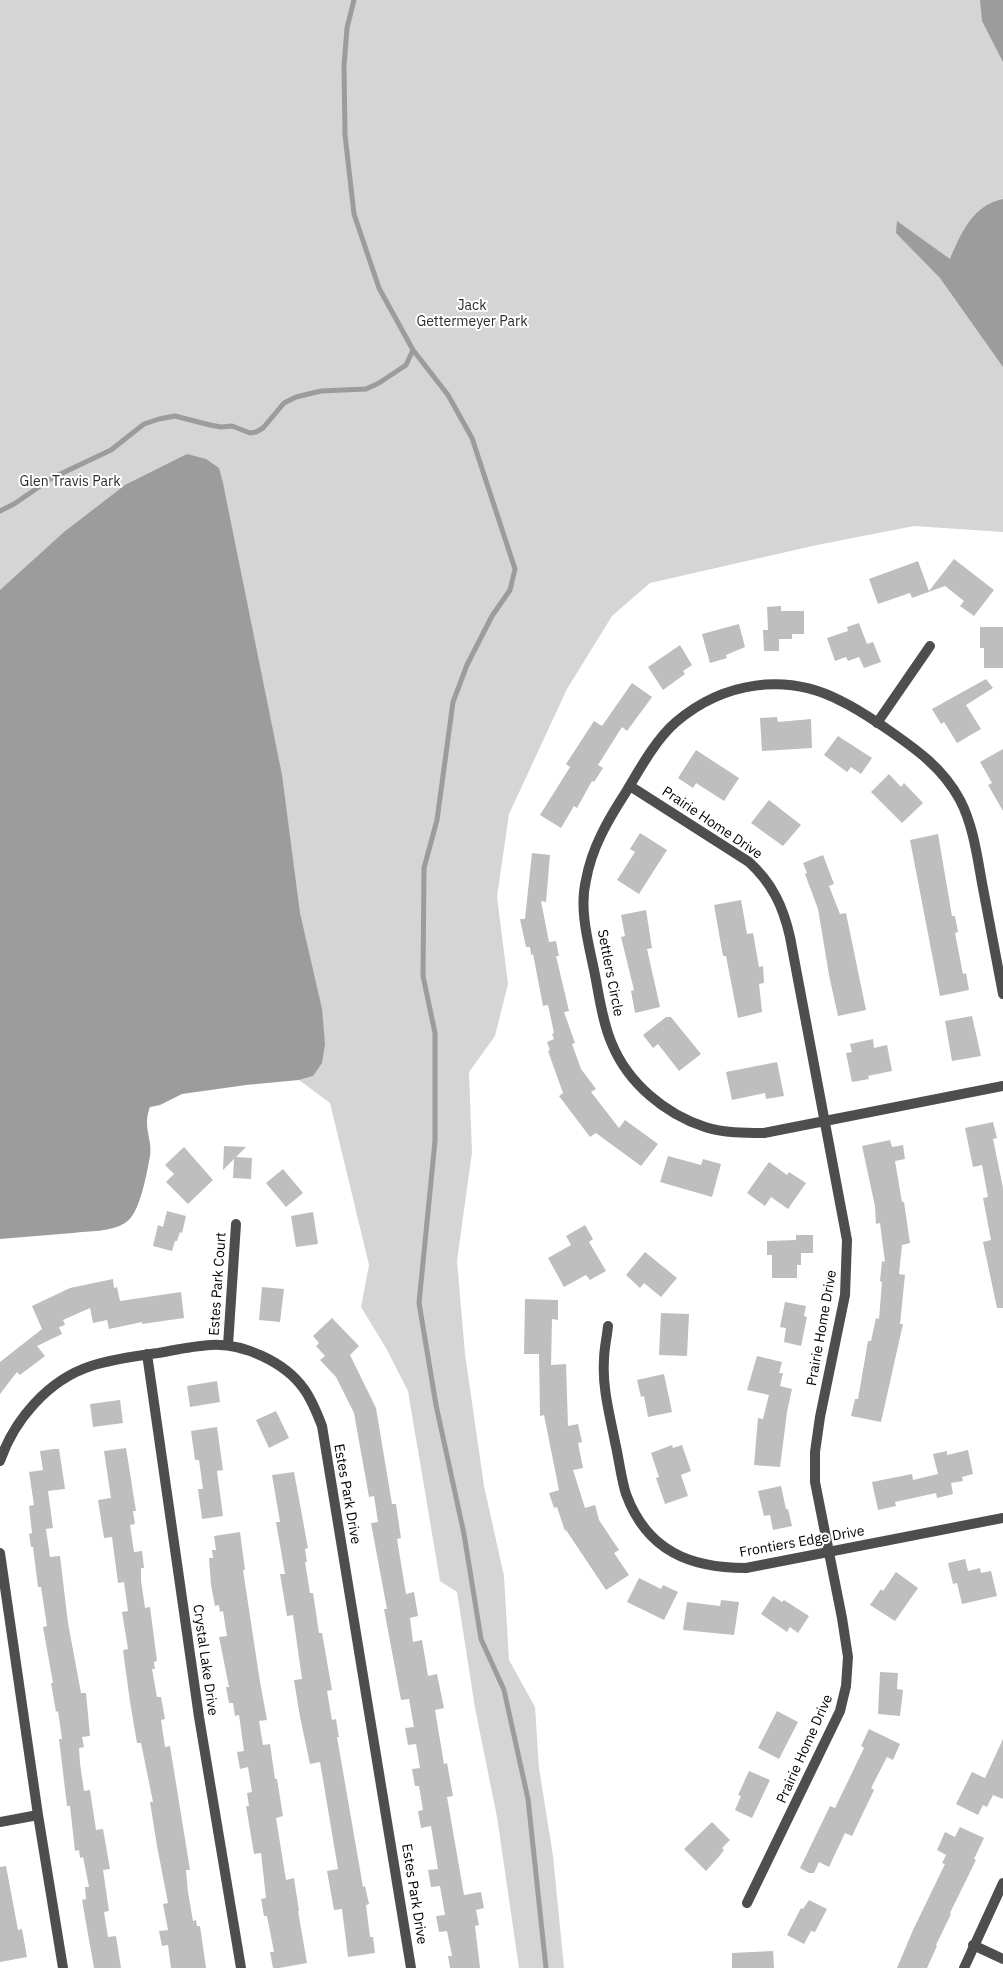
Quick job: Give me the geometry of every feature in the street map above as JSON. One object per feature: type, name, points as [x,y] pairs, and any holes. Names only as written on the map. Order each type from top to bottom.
[{"type":"street","points":[[877,723],[930,646]]},
{"type":"street","name":"Settlers Circle","points":[[1003,994],[977,854],[960,799],[934,763],[858,709],[828,694],[803,686],[777,683],[749,686],[720,695],[675,723],[656,746],[630,786],[592,852],[585,883],[583,906],[603,1015],[612,1043],[626,1069],[643,1089],[658,1102],[681,1117],[706,1128],[736,1133],[764,1133],[1003,1086]]},
{"type":"street","name":"Prairie Home Drive","points":[[630,786],[749,862],[764,876],[778,897],[790,937],[847,1240],[845,1295],[820,1417],[815,1452],[816,1482],[848,1657],[846,1686],[840,1711],[747,1903]]},
{"type":"street","name":"Estes Park Court","points":[[228,1345],[236,1224]]},
{"type":"street","name":"Frontiers Edge Drive","points":[[608,1326],[603,1361],[610,1416],[626,1493],[635,1514],[649,1534],[677,1555],[696,1563],[721,1568],[746,1568],[1003,1518]]},
{"type":"street","name":"Estes Park Drive","points":[[0,1462],[16,1427],[33,1405],[67,1376],[89,1366],[111,1360],[211,1344],[228,1345],[248,1350],[286,1370],[303,1387],[315,1406],[322,1426],[412,1968]]},
{"type":"street","name":"Crystal Lake Drive","points":[[147,1354],[200,1717],[241,1968]]},
{"type":"street","points":[[0,1553],[38,1816],[63,1968]]},
{"type":"street","points":[[0,1822],[38,1816]]},
{"type":"street","points":[[964,1968],[1003,1882]]},
{"type":"street","points":[[973,1945],[1003,1959]]},
{"type":"green space","name":"Jack Gettermeyer Park","points":[[0,0],[1003,0],[1003,532],[914,526],[817,545],[650,583],[612,616],[567,689],[509,814],[497,897],[508,984],[495,1036],[469,1072],[472,1152],[457,1261],[465,1354],[484,1486],[504,1576],[509,1660],[535,1707],[539,1768],[553,1856],[564,1968],[519,1968],[497,1817],[475,1708],[457,1592],[440,1581],[408,1391],[386,1348],[361,1307],[369,1265],[330,1103],[299,1080],[313,1076],[0,616]]},
{"type":"shaded area","points":[[980,0],[1003,0],[1003,62],[982,21]]},
{"type":"shaded area","points":[[1003,199],[1003,367],[940,278],[896,233],[897,221],[950,259],[964,230],[976,214],[993,202]]},
{"type":"shaded area","points":[[187,454],[206,459],[219,468],[223,483],[282,775],[300,913],[322,1009],[325,1044],[322,1063],[313,1076],[299,1080],[182,1094],[160,1105],[150,1107],[147,1127],[151,1150],[147,1172],[139,1203],[125,1223],[100,1231],[0,1239],[0,590],[64,532],[125,485]]},
{"type":"building","points":[[954,559],[994,590],[974,616],[960,606],[964,601],[945,586],[912,598],[910,593],[878,604],[869,579],[918,561],[929,591]]},
{"type":"building","points":[[781,606],[781,611],[804,611],[804,634],[792,634],[792,639],[779,639],[779,651],[764,651],[763,630],[768,630],[767,607]]},
{"type":"building","points":[[859,623],[867,644],[873,642],[881,662],[864,668],[859,657],[848,661],[846,657],[835,661],[827,638],[848,631],[847,627]]},
{"type":"building","points":[[739,624],[745,647],[726,655],[727,658],[710,663],[702,634]]},
{"type":"building","points":[[980,627],[1003,627],[1003,668],[984,668],[984,648],[980,648]]},
{"type":"building","points":[[680,645],[692,665],[683,671],[685,674],[663,690],[648,667]]},
{"type":"building","points":[[986,679],[993,688],[966,705],[981,729],[957,743],[944,722],[941,724],[932,709]]},
{"type":"building","points":[[632,683],[652,697],[627,731],[622,727],[598,765],[603,768],[594,782],[592,781],[577,808],[574,806],[561,828],[540,815],[570,767],[566,764],[594,721],[602,726]]},
{"type":"building","points":[[777,717],[778,722],[811,719],[812,748],[762,751],[760,718]]},
{"type":"building","points":[[838,736],[872,758],[861,774],[851,767],[847,772],[824,755]]},
{"type":"building","points":[[1003,749],[1003,811],[988,785],[992,783],[980,762]]},
{"type":"building","points":[[696,750],[739,778],[724,801],[696,783],[693,788],[678,778]]},
{"type":"building","points":[[889,774],[901,787],[904,783],[923,803],[902,823],[871,792]]},
{"type":"building","points":[[769,800],[801,825],[783,846],[751,823]]},
{"type":"building","points":[[640,833],[667,850],[639,894],[617,880],[635,852],[630,849]]},
{"type":"building","points":[[938,834],[952,916],[955,916],[958,932],[955,933],[963,974],[966,973],[969,990],[940,996],[910,840]]},
{"type":"building","points":[[532,853],[550,855],[546,902],[541,901],[549,942],[556,941],[559,956],[556,956],[569,1011],[564,1012],[575,1043],[572,1044],[581,1069],[596,1089],[591,1092],[619,1128],[625,1120],[658,1144],[641,1166],[596,1133],[590,1137],[559,1096],[563,1093],[548,1051],[550,1050],[547,1042],[554,1039],[552,1034],[554,1033],[548,1005],[543,1006],[533,954],[531,955],[530,947],[526,947],[520,919],[525,919]]},
{"type":"building","points":[[823,855],[834,884],[829,886],[840,914],[846,913],[866,1010],[838,1016],[818,909],[805,874],[807,873],[803,863]]},
{"type":"building","points":[[741,900],[747,934],[753,933],[759,967],[763,966],[764,983],[759,984],[762,1012],[738,1018],[726,956],[723,956],[714,905]]},
{"type":"building","points":[[646,910],[652,948],[647,949],[660,1007],[635,1013],[631,991],[634,990],[621,937],[625,936],[621,915]]},
{"type":"building","points":[[972,1016],[981,1056],[952,1061],[945,1021]]},
{"type":"building","points":[[666,1017],[671,1017],[701,1054],[679,1071],[658,1044],[653,1048],[643,1035]]},
{"type":"building","points":[[873,1039],[874,1048],[887,1045],[892,1071],[868,1076],[869,1079],[852,1082],[846,1053],[852,1052],[850,1044]]},
{"type":"building","points":[[777,1062],[784,1096],[766,1099],[765,1093],[732,1100],[726,1072]]},
{"type":"building","points":[[993,1122],[997,1138],[993,1139],[1003,1188],[1003,1308],[997,1308],[983,1242],[991,1240],[983,1198],[988,1197],[982,1165],[973,1167],[965,1128]]},
{"type":"building","points":[[890,1140],[892,1147],[903,1145],[905,1159],[895,1161],[910,1243],[902,1245],[899,1274],[905,1275],[900,1324],[903,1324],[881,1422],[851,1416],[855,1399],[858,1399],[868,1341],[871,1341],[876,1318],[879,1319],[882,1261],[885,1262],[880,1223],[876,1224],[875,1206],[862,1146]]},
{"type":"building","points":[[224,1146],[246,1147],[236,1157],[252,1158],[251,1179],[233,1178],[234,1159],[223,1170]]},
{"type":"building","points":[[184,1147],[213,1180],[188,1204],[166,1182],[174,1174],[165,1165]]},
{"type":"building","points":[[668,1156],[701,1165],[703,1159],[721,1164],[712,1197],[660,1182]]},
{"type":"building","points":[[769,1162],[787,1175],[789,1172],[806,1183],[788,1209],[771,1197],[765,1206],[747,1193]]},
{"type":"building","points":[[283,1169],[303,1193],[286,1207],[266,1183]]},
{"type":"building","points":[[167,1211],[186,1216],[182,1233],[180,1232],[177,1241],[175,1241],[172,1251],[153,1246],[158,1225],[163,1227]]},
{"type":"building","points":[[313,1212],[318,1244],[296,1247],[291,1216]]},
{"type":"building","points":[[585,1225],[593,1239],[589,1242],[606,1271],[590,1280],[586,1275],[564,1287],[548,1258],[571,1245],[566,1236]]},
{"type":"building","points":[[796,1235],[813,1235],[813,1253],[801,1253],[801,1265],[797,1265],[797,1278],[772,1278],[772,1255],[767,1255],[767,1241],[796,1240]]},
{"type":"building","points":[[645,1252],[677,1278],[661,1297],[644,1283],[640,1288],[626,1275]]},
{"type":"building","points":[[113,1279],[114,1288],[117,1287],[120,1301],[181,1292],[184,1318],[142,1324],[142,1322],[109,1329],[107,1320],[93,1323],[90,1308],[63,1320],[65,1325],[59,1327],[62,1334],[37,1346],[45,1356],[20,1375],[17,1372],[0,1394],[0,1362],[42,1329],[32,1306],[70,1288]]},
{"type":"building","points":[[262,1287],[284,1289],[280,1322],[259,1320]]},
{"type":"building","points":[[525,1299],[558,1300],[558,1320],[552,1319],[551,1365],[566,1364],[568,1426],[578,1424],[582,1442],[578,1443],[583,1468],[573,1470],[585,1508],[595,1505],[599,1520],[619,1550],[614,1553],[629,1575],[606,1590],[565,1531],[557,1507],[554,1508],[549,1493],[559,1490],[544,1415],[540,1416],[539,1354],[524,1354]]},
{"type":"building","points":[[785,1302],[806,1306],[804,1316],[807,1317],[801,1346],[784,1342],[786,1328],[780,1327]]},
{"type":"building","points":[[661,1313],[689,1314],[687,1356],[659,1355]]},
{"type":"building","points":[[332,1318],[359,1346],[350,1355],[376,1408],[392,1504],[396,1504],[401,1538],[397,1539],[406,1594],[414,1592],[418,1616],[410,1618],[413,1642],[422,1640],[428,1676],[437,1674],[444,1708],[435,1710],[444,1764],[447,1763],[453,1796],[447,1797],[464,1895],[481,1892],[484,1908],[476,1910],[479,1925],[475,1926],[480,1968],[450,1968],[448,1956],[452,1956],[447,1931],[439,1932],[436,1916],[445,1915],[440,1886],[431,1887],[428,1870],[438,1869],[431,1826],[421,1828],[418,1811],[423,1810],[419,1786],[415,1786],[412,1769],[420,1768],[416,1744],[408,1745],[405,1728],[414,1727],[409,1699],[401,1700],[384,1609],[387,1609],[371,1523],[378,1522],[374,1496],[369,1497],[354,1413],[336,1377],[320,1360],[325,1356],[316,1346],[319,1343],[313,1336]]},
{"type":"building","points":[[757,1356],[782,1362],[779,1373],[783,1373],[780,1386],[792,1389],[780,1467],[754,1465],[758,1418],[763,1419],[769,1395],[747,1390]]},
{"type":"building","points":[[664,1374],[672,1412],[648,1417],[644,1396],[641,1397],[637,1380]]},
{"type":"building","points":[[217,1381],[220,1402],[190,1407],[187,1386]]},
{"type":"building","points":[[120,1400],[123,1423],[93,1427],[90,1404]]},
{"type":"building","points":[[276,1411],[289,1438],[269,1448],[256,1420]]},
{"type":"building","points":[[217,1427],[223,1470],[217,1471],[223,1516],[202,1519],[198,1489],[203,1489],[199,1460],[195,1460],[191,1431]]},
{"type":"building","points":[[672,1445],[673,1448],[682,1445],[691,1471],[681,1475],[688,1496],[665,1504],[656,1478],[659,1477],[651,1453]]},
{"type":"building","points":[[126,1448],[136,1511],[133,1511],[135,1524],[130,1525],[134,1552],[142,1551],[144,1568],[141,1568],[141,1580],[145,1608],[150,1607],[157,1661],[154,1662],[155,1669],[152,1669],[157,1697],[161,1697],[165,1719],[161,1720],[165,1747],[170,1746],[190,1870],[186,1870],[193,1921],[196,1920],[197,1926],[200,1926],[206,1968],[171,1968],[168,1945],[162,1946],[159,1931],[168,1930],[163,1904],[168,1903],[150,1802],[153,1802],[141,1743],[137,1743],[130,1702],[123,1650],[128,1649],[122,1612],[128,1611],[124,1582],[118,1583],[112,1537],[104,1538],[98,1500],[111,1498],[104,1451]]},
{"type":"building","points":[[59,1449],[65,1489],[48,1491],[53,1528],[46,1529],[50,1557],[60,1556],[68,1623],[81,1693],[86,1693],[90,1736],[82,1737],[84,1747],[79,1748],[80,1763],[84,1791],[90,1790],[96,1830],[103,1829],[110,1869],[103,1870],[109,1911],[104,1912],[108,1937],[116,1936],[121,1968],[94,1968],[82,1900],[86,1899],[85,1887],[89,1887],[83,1857],[80,1858],[79,1850],[75,1851],[70,1806],[67,1806],[59,1739],[62,1739],[43,1627],[47,1626],[41,1587],[38,1587],[33,1547],[31,1547],[29,1534],[32,1533],[29,1506],[34,1505],[29,1472],[43,1470],[40,1451]]},
{"type":"building","points":[[968,1450],[973,1474],[962,1477],[963,1481],[951,1483],[953,1494],[937,1498],[936,1493],[895,1502],[896,1506],[878,1510],[872,1482],[912,1474],[913,1480],[938,1474],[933,1454],[947,1451],[947,1455]]},
{"type":"building","points":[[294,1472],[308,1548],[305,1549],[307,1562],[305,1562],[310,1593],[313,1593],[319,1633],[322,1633],[332,1690],[327,1691],[332,1720],[336,1719],[339,1737],[337,1737],[363,1887],[365,1886],[369,1904],[366,1905],[370,1937],[373,1937],[375,1953],[348,1957],[342,1909],[334,1910],[327,1871],[338,1869],[320,1762],[310,1764],[300,1717],[294,1680],[302,1679],[293,1615],[287,1616],[280,1574],[285,1574],[276,1522],[280,1522],[272,1475]]},
{"type":"building","points":[[781,1486],[792,1526],[773,1530],[770,1515],[764,1516],[758,1491]]},
{"type":"building","points":[[240,1532],[245,1570],[243,1570],[267,1720],[259,1721],[263,1745],[270,1744],[275,1779],[277,1779],[283,1816],[276,1818],[286,1880],[294,1878],[307,1963],[279,1968],[273,1968],[270,1952],[274,1952],[267,1916],[264,1916],[261,1899],[266,1898],[261,1853],[254,1854],[246,1806],[249,1806],[247,1793],[252,1792],[248,1767],[240,1769],[237,1752],[244,1751],[239,1715],[235,1716],[233,1703],[229,1703],[226,1687],[229,1687],[219,1637],[227,1636],[223,1611],[220,1612],[219,1605],[215,1606],[211,1585],[209,1558],[213,1558],[212,1550],[216,1550],[214,1536]]},
{"type":"building","points":[[965,1559],[968,1571],[980,1568],[981,1573],[991,1571],[997,1596],[962,1604],[957,1583],[953,1584],[948,1563]]},
{"type":"building","points":[[896,1572],[918,1588],[895,1621],[870,1605],[881,1589],[883,1591]]},
{"type":"building","points":[[639,1578],[661,1589],[663,1585],[678,1592],[664,1620],[627,1602]]},
{"type":"building","points":[[773,1596],[782,1602],[784,1600],[809,1616],[798,1633],[790,1627],[787,1632],[761,1614]]},
{"type":"building","points":[[721,1600],[739,1602],[734,1635],[683,1630],[687,1602],[720,1606]]},
{"type":"building","points":[[880,1672],[898,1673],[897,1689],[903,1690],[900,1716],[878,1714]]},
{"type":"building","points":[[777,1711],[798,1722],[779,1759],[758,1748]]},
{"type":"building","points":[[869,1729],[900,1744],[893,1760],[887,1757],[871,1788],[874,1790],[852,1836],[845,1833],[829,1867],[819,1862],[814,1873],[809,1873],[800,1868],[830,1806],[835,1808],[864,1748],[861,1746]]},
{"type":"building","points":[[1003,1739],[1003,1799],[993,1795],[987,1807],[983,1805],[978,1815],[956,1804],[972,1772],[985,1778]]},
{"type":"building","points":[[749,1771],[770,1780],[752,1818],[735,1810],[741,1796],[738,1795]]},
{"type":"building","points":[[712,1822],[730,1840],[722,1848],[724,1850],[718,1858],[706,1871],[684,1849]]},
{"type":"building","points":[[960,1827],[984,1838],[974,1859],[976,1860],[950,1913],[927,1968],[897,1968],[945,1864],[942,1863],[946,1855],[937,1850],[945,1832],[955,1837]]},
{"type":"building","points":[[6,1866],[18,1930],[22,1929],[27,1957],[0,1962],[0,1867]]},
{"type":"building","points":[[809,1900],[827,1909],[815,1932],[811,1931],[804,1944],[787,1935],[801,1908],[803,1909]]},
{"type":"building","points":[[773,1951],[774,1968],[732,1968],[732,1953]]},
{"type":"waterway","points":[[354,0],[347,28],[344,66],[345,135],[354,214],[379,288],[413,350],[448,395],[472,438],[515,569],[510,590],[492,616],[467,665],[453,702],[437,820],[424,868],[423,976],[435,1033],[435,1141],[419,1303],[436,1405],[464,1534],[481,1639],[504,1690],[528,1799],[546,1968]]},
{"type":"waterway","points":[[0,511],[14,504],[52,478],[111,450],[144,424],[175,416],[221,427],[232,426],[250,433],[256,432],[263,428],[284,403],[296,397],[321,391],[366,389],[379,383],[406,365],[413,350]]},
{"type":"park label","name":"Glen Travis Park","points":[[70,482]]}]
